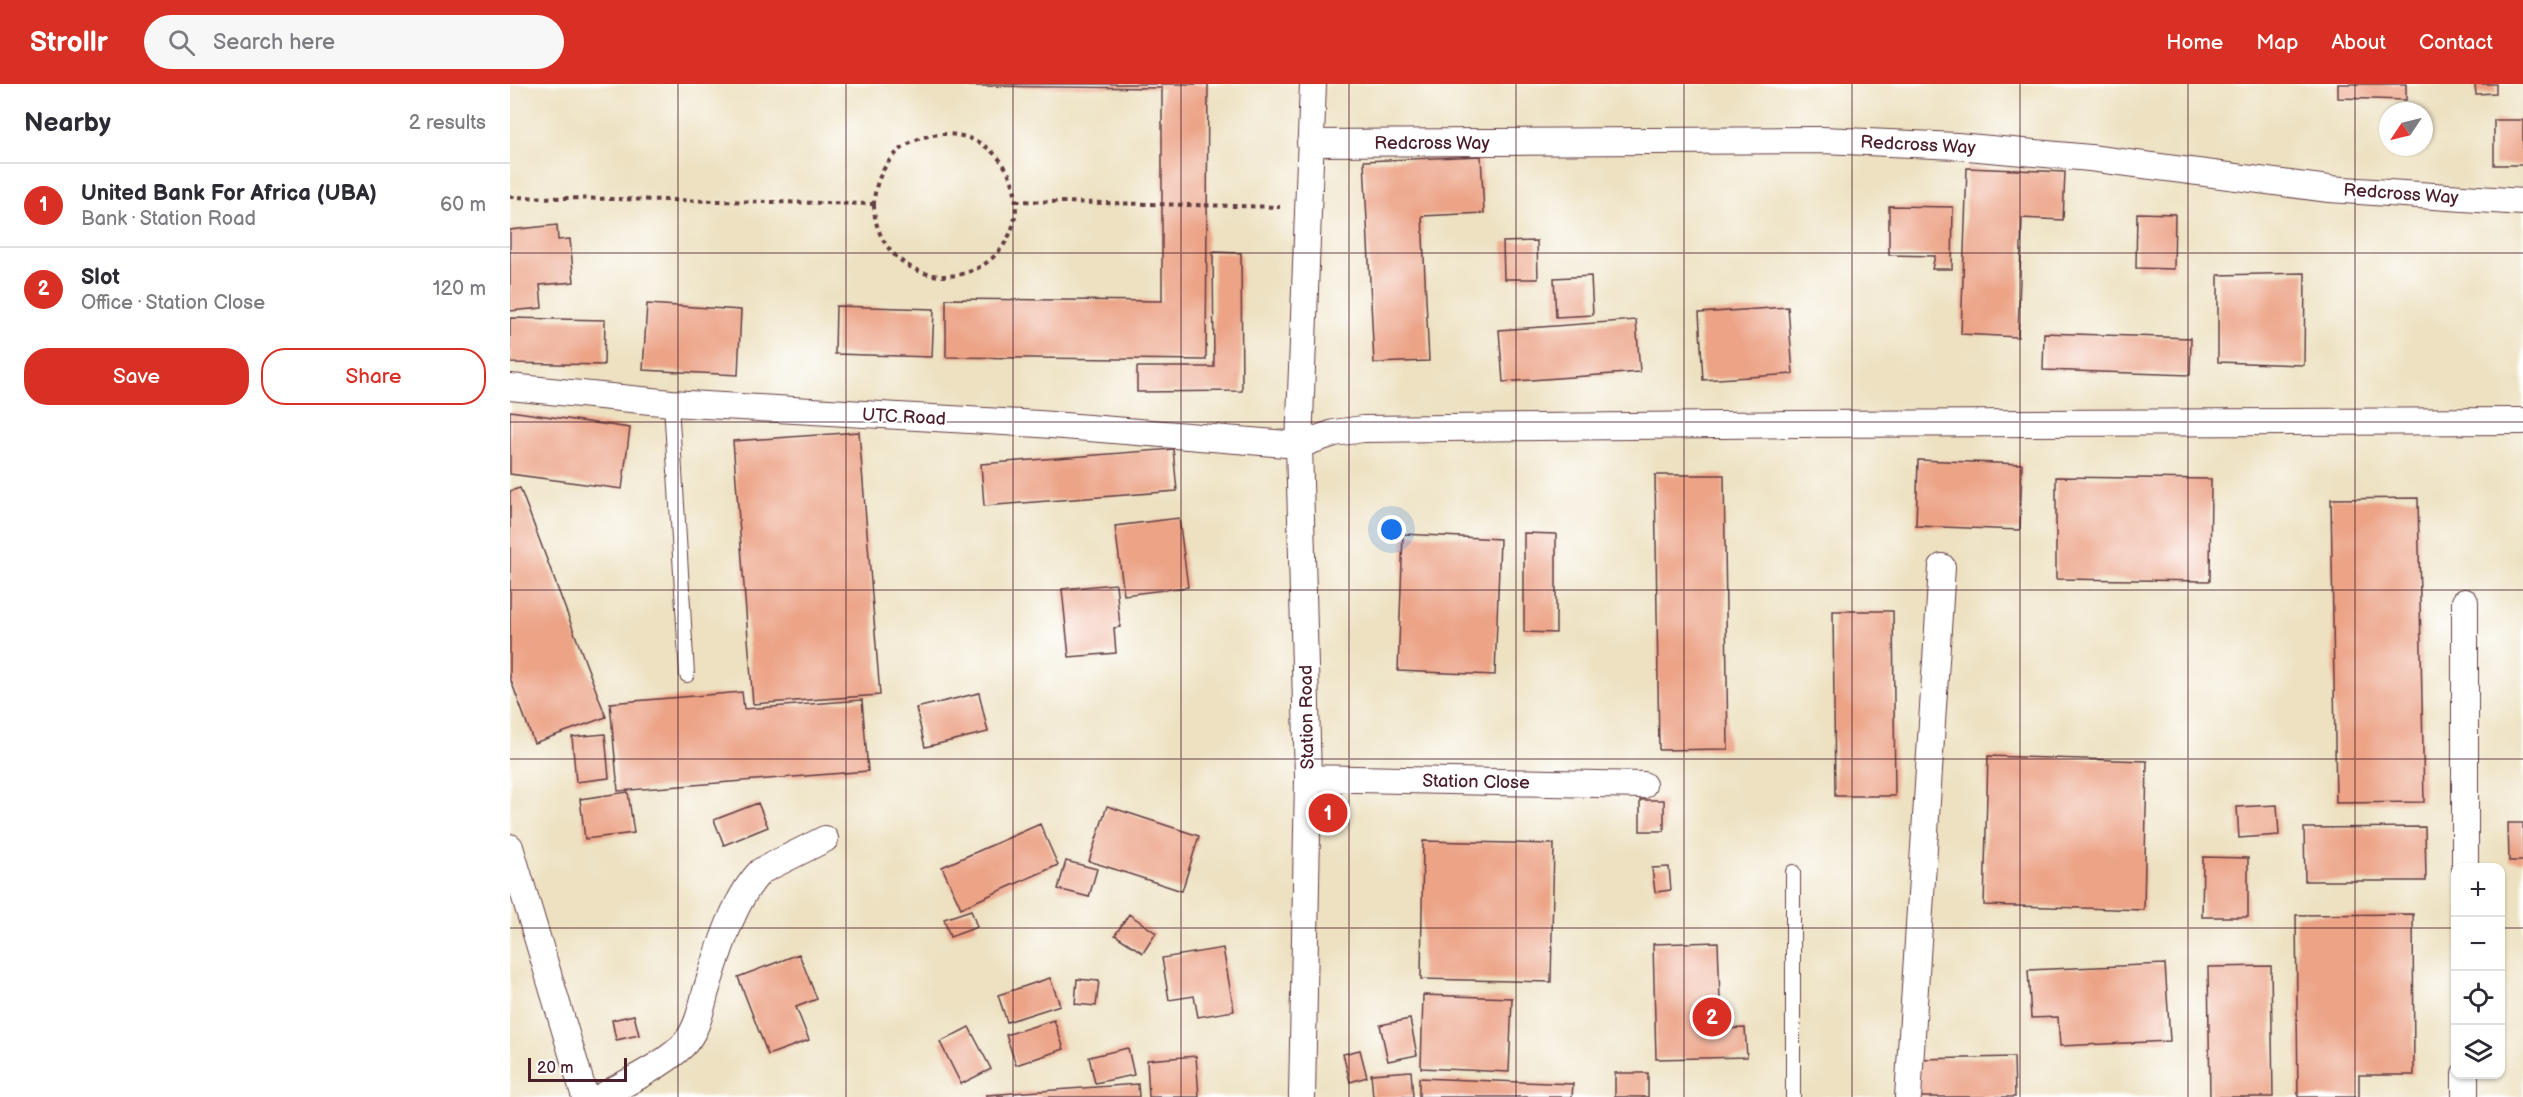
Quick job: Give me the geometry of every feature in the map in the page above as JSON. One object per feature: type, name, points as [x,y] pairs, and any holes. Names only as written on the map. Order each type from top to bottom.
[{"type":"street","name":"Station Road","points":[[1302,1097],[1308,778],[1299,445],[1313,84]]},
{"type":"street","name":"Redcross Way","points":[[1310,143],[1822,140],[1958,146],[2090,158],[2329,189],[2523,201]]},
{"type":"street","name":"UTC Road","points":[[510,387],[671,403],[1039,424],[1299,445]]},
{"type":"street","points":[[1299,445],[1334,433],[1363,429],[1798,424],[2523,421]]},
{"type":"street","points":[[1908,1097],[1942,567]]},
{"type":"street","points":[[2465,602],[2465,863]]},
{"type":"street","name":"Station Close","points":[[1308,778],[1643,785]]},
{"type":"street","points":[[601,1097],[671,1056],[685,1044],[696,1027],[726,932],[747,886],[754,877],[761,871],[825,839]]},
{"type":"street","points":[[510,847],[585,1097]]},
{"type":"street","points":[[2465,1079],[2465,1097]]},
{"type":"lane","points":[[671,403],[687,675]]},
{"type":"lane","points":[[1793,872],[1793,1097]]},
{"type":"path","points":[[935,135],[958,135],[980,143],[999,159],[1011,178],[1016,201],[1014,224],[1004,246],[988,263],[967,273],[944,277],[921,272],[901,261],[885,243],[876,221],[875,204],[881,176],[894,156],[912,142],[935,135]]},
{"type":"path","points":[[510,197],[875,204]]},
{"type":"path","points":[[1016,201],[1308,207]]},
{"type":"building","points":[[969,84],[1208,84],[1206,360],[946,357],[946,299],[1162,301],[1162,88],[969,86]]},
{"type":"building","points":[[2338,84],[2406,84],[2406,100],[2338,98]]},
{"type":"building","points":[[2475,84],[2496,84],[2496,93],[2476,94]]},
{"type":"building","points":[[2494,120],[2523,120],[2523,165],[2494,165]]},
{"type":"building","points":[[1481,156],[1484,213],[1422,216],[1429,361],[1374,363],[1364,161]]},
{"type":"building","points":[[1967,168],[2065,172],[2063,220],[2022,218],[2018,337],[1961,334]]},
{"type":"building","points":[[1889,206],[1953,207],[1952,269],[1932,269],[1935,256],[1889,255]]},
{"type":"building","points":[[2137,213],[2175,214],[2174,269],[2136,268]]},
{"type":"building","points":[[557,225],[558,240],[570,239],[574,282],[540,285],[542,308],[510,311],[510,230]]},
{"type":"building","points":[[1537,241],[1538,279],[1504,279],[1503,242]]},
{"type":"building","points":[[1213,252],[1241,253],[1242,391],[1137,392],[1137,367],[1214,367]]},
{"type":"building","points":[[2305,273],[2304,365],[2218,362],[2218,275]]},
{"type":"building","points":[[1591,276],[1593,315],[1556,317],[1554,278]]},
{"type":"building","points":[[647,304],[741,310],[738,375],[643,370]]},
{"type":"building","points":[[836,306],[934,309],[932,357],[835,354]]},
{"type":"building","points":[[1788,307],[1793,374],[1703,380],[1699,313]]},
{"type":"building","points":[[510,318],[605,320],[604,365],[510,363]]},
{"type":"building","points":[[1636,320],[1640,372],[1503,382],[1499,330]]},
{"type":"building","points":[[2044,333],[2191,338],[2190,375],[2043,370]]},
{"type":"building","points":[[510,411],[630,428],[622,489],[510,474]]},
{"type":"building","points":[[859,432],[880,695],[753,704],[733,441]]},
{"type":"building","points":[[1173,449],[1177,491],[984,506],[981,464]]},
{"type":"building","points":[[1918,460],[2022,464],[2020,530],[1916,526]]},
{"type":"building","points":[[1655,475],[1724,475],[1728,749],[1659,750]]},
{"type":"building","points":[[2056,477],[2211,479],[2210,581],[2056,579]]},
{"type":"building","points":[[520,488],[606,717],[534,743],[510,678],[510,491]]},
{"type":"building","points":[[2418,498],[2424,802],[2336,803],[2331,499]]},
{"type":"building","points":[[1179,518],[1188,587],[1124,595],[1115,526]]},
{"type":"building","points":[[1524,533],[1556,534],[1556,633],[1524,632]]},
{"type":"building","points":[[1403,534],[1500,539],[1495,675],[1398,671]]},
{"type":"building","points":[[1116,584],[1120,627],[1114,628],[1116,653],[1069,657],[1062,589]]},
{"type":"building","points":[[1833,611],[1893,611],[1895,796],[1835,796]]},
{"type":"building","points":[[742,692],[744,709],[862,700],[868,771],[618,791],[610,703]]},
{"type":"building","points":[[979,693],[988,732],[925,747],[916,708]]},
{"type":"building","points":[[605,734],[609,778],[576,782],[572,737]]},
{"type":"building","points":[[1988,756],[2147,761],[2144,910],[1984,905]]},
{"type":"building","points":[[628,792],[634,833],[585,839],[580,799]]},
{"type":"building","points":[[1640,800],[1664,800],[1664,831],[1640,831]]},
{"type":"building","points":[[758,803],[768,827],[724,845],[714,820]]},
{"type":"building","points":[[2277,805],[2279,835],[2239,838],[2237,807]]},
{"type":"building","points":[[1107,806],[1199,836],[1182,891],[1089,861]]},
{"type":"building","points":[[2508,823],[2523,823],[2523,861],[2509,861]]},
{"type":"building","points":[[1040,824],[1058,865],[961,908],[942,867]]},
{"type":"building","points":[[2425,827],[2426,881],[2305,881],[2304,828]]},
{"type":"building","points":[[1423,841],[1554,844],[1551,982],[1421,979]]},
{"type":"building","points":[[2203,857],[2248,858],[2248,917],[2202,917]]},
{"type":"building","points":[[1066,861],[1097,869],[1089,897],[1058,889]]},
{"type":"building","points":[[1669,867],[1671,890],[1655,892],[1652,868]]},
{"type":"building","points":[[971,910],[977,927],[950,937],[944,919]]},
{"type":"building","points":[[1129,914],[1156,933],[1143,953],[1115,935]]},
{"type":"building","points":[[2413,914],[2414,1075],[2359,1075],[2359,1097],[2298,1097],[2296,915]]},
{"type":"building","points":[[1718,942],[1721,1029],[1745,1028],[1747,1057],[1656,1059],[1653,944]]},
{"type":"building","points":[[1223,948],[1234,1011],[1198,1017],[1194,996],[1169,1000],[1162,958]]},
{"type":"building","points":[[799,954],[817,999],[796,1007],[809,1040],[768,1055],[738,977]]},
{"type":"building","points":[[2165,964],[2170,1041],[2060,1046],[2058,1017],[2031,1018],[2028,970]]},
{"type":"building","points":[[2271,966],[2273,1097],[2210,1097],[2208,967]]},
{"type":"building","points":[[1050,978],[1060,1005],[1007,1022],[998,995]]},
{"type":"building","points":[[1077,979],[1099,981],[1096,1006],[1075,1004]]},
{"type":"building","points":[[1423,995],[1512,998],[1509,1072],[1421,1068]]},
{"type":"building","points":[[634,1015],[639,1035],[616,1040],[612,1020]]},
{"type":"building","points":[[1410,1019],[1417,1055],[1388,1061],[1380,1025]]},
{"type":"building","points":[[1054,1020],[1064,1049],[1016,1065],[1006,1035]]},
{"type":"building","points":[[969,1027],[991,1069],[961,1084],[940,1042]]},
{"type":"building","points":[[1128,1048],[1134,1075],[1095,1083],[1089,1057]]},
{"type":"building","points":[[1360,1050],[1367,1077],[1350,1082],[1343,1054]]},
{"type":"building","points":[[1196,1056],[1199,1097],[1149,1097],[1147,1060]]},
{"type":"building","points":[[2014,1057],[2015,1097],[1919,1097],[1918,1059]]},
{"type":"building","points":[[1411,1071],[1413,1097],[1373,1097],[1371,1074]]},
{"type":"building","points":[[1615,1073],[1648,1073],[1648,1097],[1615,1097]]},
{"type":"building","points":[[1419,1078],[1573,1084],[1572,1097],[1419,1097]]},
{"type":"building","points":[[1138,1084],[1139,1097],[986,1097],[986,1095]]},
{"type":"place","name":"United Bank For Africa (UBA)","points":[[1328,813]]},
{"type":"place","name":"Slot","points":[[1712,1017]]}]
